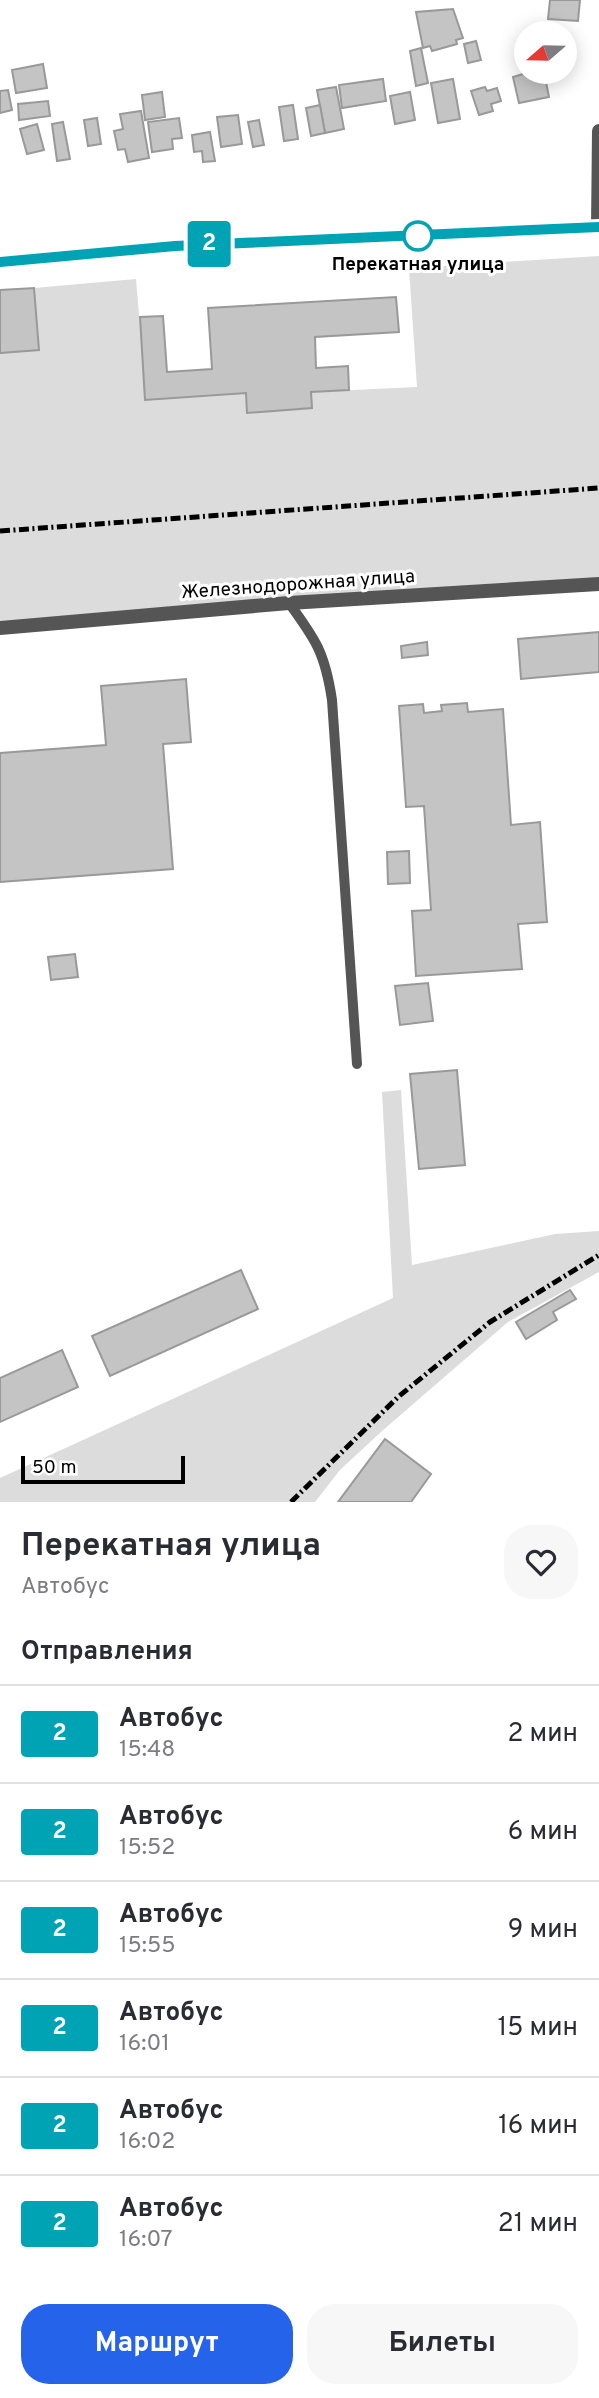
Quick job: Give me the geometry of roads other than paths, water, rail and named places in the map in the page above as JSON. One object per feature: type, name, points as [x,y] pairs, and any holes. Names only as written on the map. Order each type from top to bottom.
[{"type":"street","points":[[0,262],[175,246],[599,227],[599,131]]},
{"type":"street","name":"Железнодорожная улица","points":[[0,628],[289,603],[599,584]]},
{"type":"lane","points":[[289,603],[317,642],[328,676],[357,1065]]},
{"type":"railway","points":[[0,531],[599,488]]},
{"type":"railway","points":[[291,1502],[398,1397],[490,1322],[599,1255]]},
{"type":"place","name":"Перекатная улица","points":[[418,236]]}]
